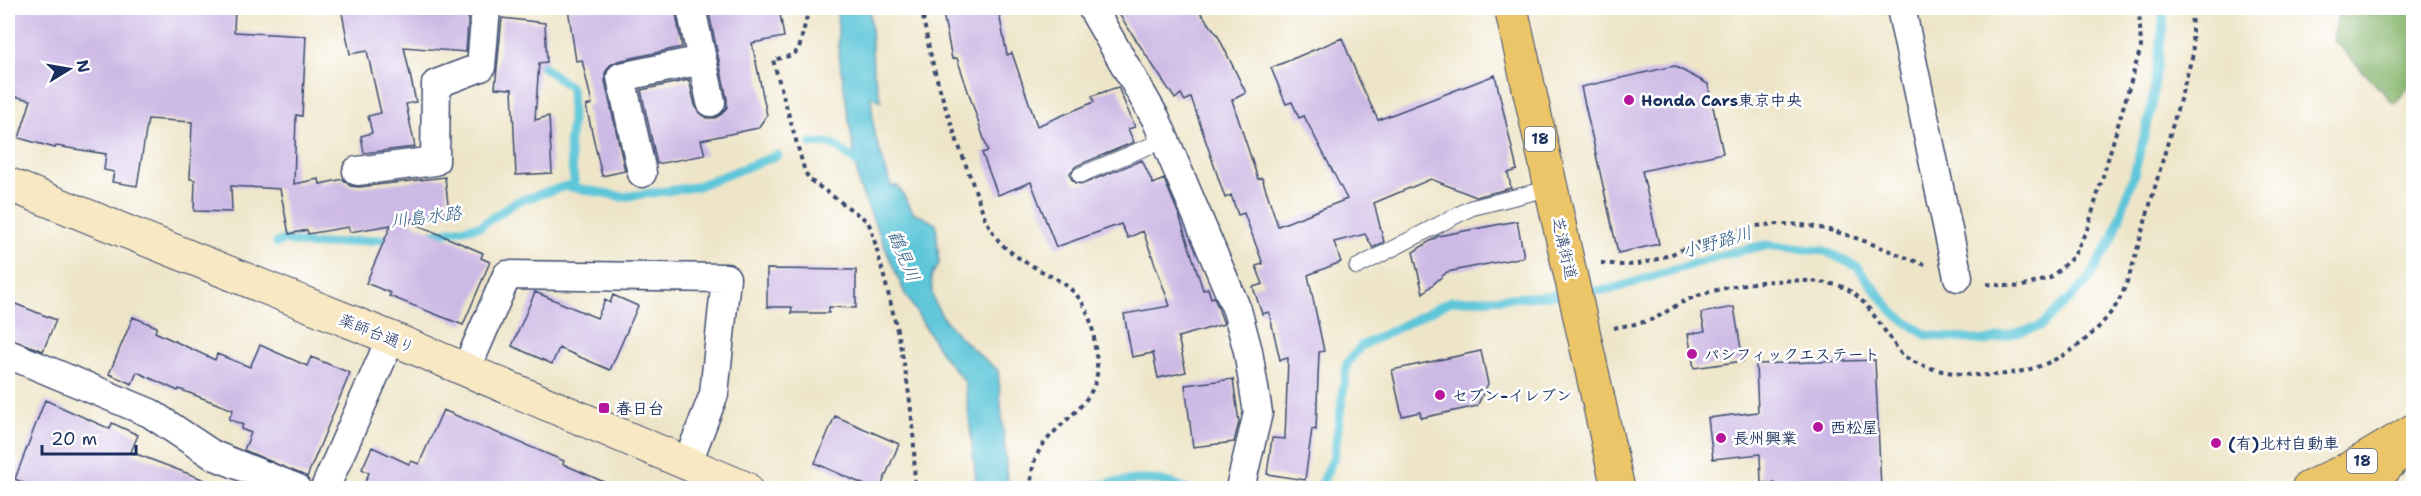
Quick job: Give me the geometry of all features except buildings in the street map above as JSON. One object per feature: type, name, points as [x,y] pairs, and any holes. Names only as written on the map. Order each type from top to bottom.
[{"type":"main road","name":"芝溝街道","points":[[1511,8],[1618,489]]},
{"type":"main road","name":"18","points":[[2308,489],[2350,468],[2414,430]]},
{"type":"main road","name":"18","points":[[2367,489],[2414,436]]},
{"type":"street","points":[[357,171],[435,161],[436,84],[481,67],[486,8]]},
{"type":"street","points":[[691,8],[711,102]]},
{"type":"street","points":[[1092,8],[1156,119],[1238,310],[1248,351],[1258,413],[1241,483]]},
{"type":"street","points":[[1901,8],[1958,277]]},
{"type":"street","points":[[642,173],[621,77],[702,60]]},
{"type":"street","name":"薬師台通り","points":[[8,184],[391,338],[715,479]]},
{"type":"street","points":[[466,370],[507,275],[726,278],[714,394],[715,479]]},
{"type":"street","points":[[325,489],[391,338]]},
{"type":"street","points":[[8,354],[150,412],[213,455],[296,489]]},
{"type":"lane","points":[[1080,175],[1164,140]]},
{"type":"lane","points":[[1356,267],[1471,208],[1551,188]]},
{"type":"path","points":[[809,8],[799,49],[793,54],[773,60],[805,172],[810,180],[867,221],[871,228],[904,357],[913,426],[914,489]]},
{"type":"path","points":[[922,8],[926,36],[944,100],[985,218],[995,236],[1006,249],[1063,281],[1072,290],[1088,313],[1092,326],[1098,366],[1096,383],[1088,400],[1046,440],[1035,458],[1031,489]]},
{"type":"green space","points":[[2339,8],[2413,8],[2413,83],[2394,104],[2333,39]]},
{"type":"water","name":"鶴見川","points":[[837,8],[870,8],[873,68],[881,101],[871,96],[874,132],[891,186],[898,186],[913,212],[936,224],[939,264],[931,276],[932,294],[938,309],[952,329],[998,370],[1008,488],[977,488],[965,382],[941,353],[904,292],[859,186],[839,55]]},
{"type":"waterway","name":"小野路川","points":[[1320,488],[1334,457],[1347,363],[1361,346],[1451,301],[1546,296],[1612,289],[1726,254],[1765,245],[1825,251],[1857,267],[1895,314],[1926,335],[1986,341],[2041,326],[2086,283],[2113,237],[2133,178],[2151,110],[2163,24],[2163,8]]},
{"type":"waterway","points":[[542,66],[571,88],[572,120],[569,145],[575,187]]},
{"type":"waterway","name":"川島水路","points":[[811,143],[832,144],[864,167]]},
{"type":"waterway","name":"川島水路","points":[[428,235],[480,226],[516,202],[566,186],[623,197],[695,187],[778,155]]},
{"type":"waterway","name":"川島水路","points":[[277,243],[284,240],[312,245],[397,238]]},
{"type":"waterway","name":"小野路川","points":[[1082,488],[1134,480],[1160,481],[1184,488]]},
{"type":"place","name":"Honda Cars東京中央","points":[[1629,100]]},
{"type":"place","name":"パシフィックエステート","points":[[1692,354]]},
{"type":"place","name":"セブン-イレブン","points":[[1440,395]]},
{"type":"place","name":"春日台","points":[[604,408]]},
{"type":"place","name":"西松屋","points":[[1818,427]]},
{"type":"place","name":"長州興業","points":[[1721,438]]},
{"type":"place","name":"(有)北村自動車","points":[[2216,443]]}]
